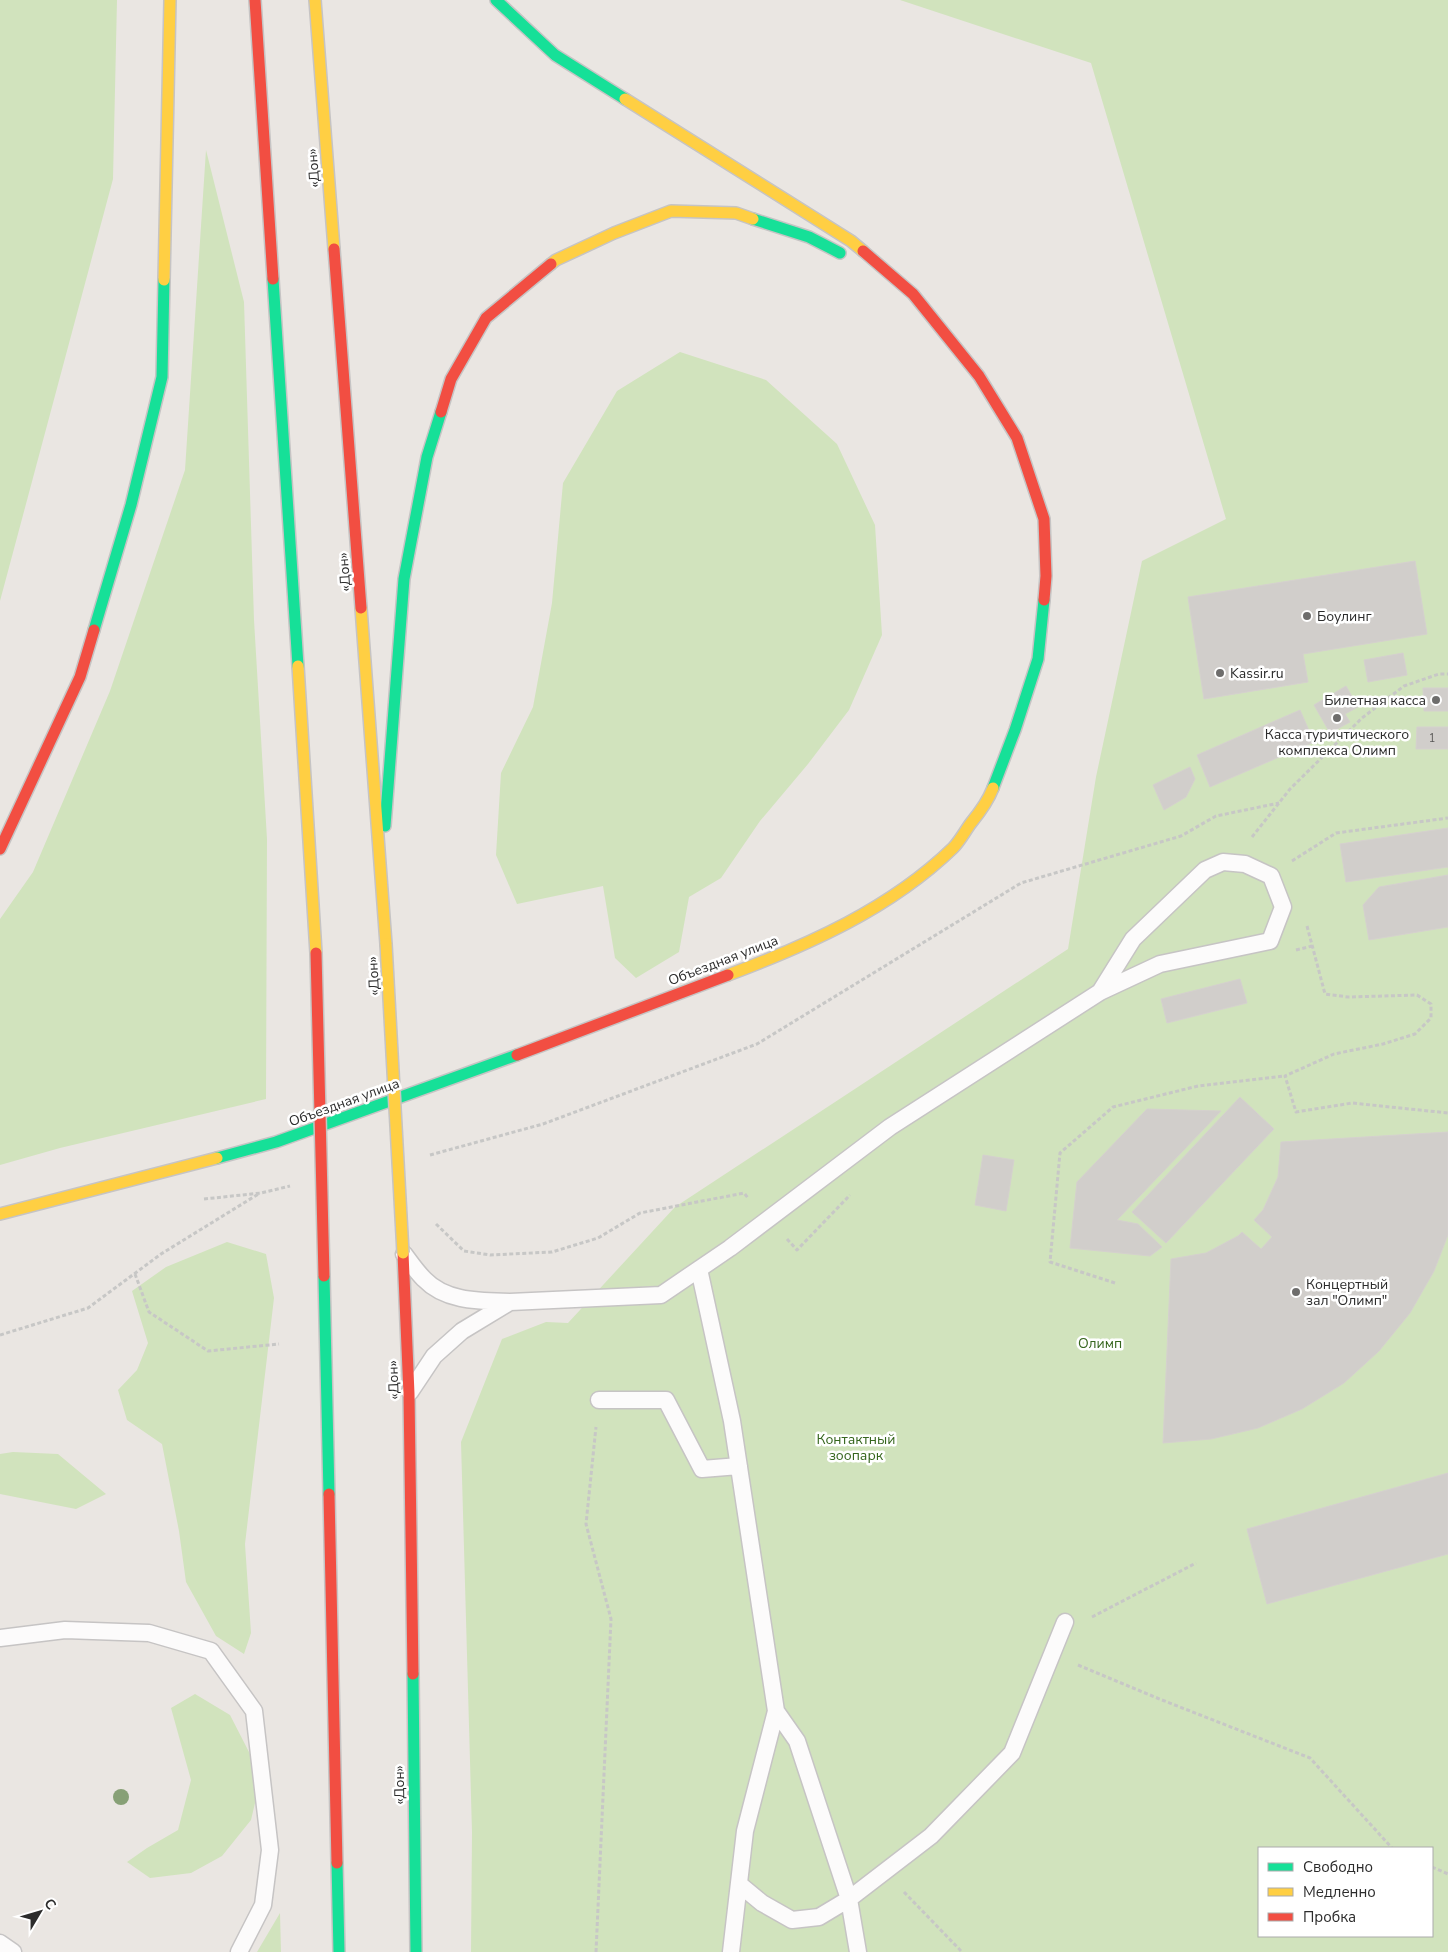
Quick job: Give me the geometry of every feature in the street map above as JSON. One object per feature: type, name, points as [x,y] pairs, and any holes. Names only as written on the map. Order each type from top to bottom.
[{"type":"main road","points":[[0,849],[80,677],[131,505],[162,377],[170,0]]},
{"type":"main road","points":[[255,0],[316,953],[339,1952]]},
{"type":"main road","name":"«Дон»","points":[[316,0],[382,870],[403,1253],[409,1394],[416,1952]]},
{"type":"main road","points":[[496,0],[556,55],[851,241],[913,294],[979,376]]},
{"type":"main road","points":[[382,870],[406,570],[427,456],[451,379],[486,318],[556,260],[614,233],[671,210],[736,213],[809,237],[869,269],[915,307],[979,376]]},
{"type":"main road","name":"Объездная улица","points":[[0,1214],[276,1142],[530,1050],[780,955],[847,924],[916,880],[954,847],[989,799],[1015,730],[1038,659],[1046,576],[1044,519],[1017,438],[979,376]]},
{"type":"lane","points":[[403,1253],[424,1279],[439,1291],[464,1300],[510,1302],[661,1295],[730,1248],[890,1127],[1100,992],[1160,964],[1270,941],[1283,907],[1271,876],[1245,864],[1223,862],[1205,870],[1133,939],[1100,992]]},
{"type":"lane","points":[[699,1270],[732,1420],[776,1712],[745,1831],[731,1952]]},
{"type":"lane","points":[[409,1394],[434,1356],[462,1330],[510,1302]]},
{"type":"lane","points":[[599,1400],[666,1400],[702,1469],[739,1466]]},
{"type":"lane","points":[[739,1884],[762,1903],[792,1920],[819,1917],[849,1898],[931,1836],[1012,1753],[1063,1627]]},
{"type":"lane","points":[[0,1638],[65,1630],[149,1633],[211,1651],[254,1711],[270,1850],[263,1905],[238,1952]]},
{"type":"lane","points":[[776,1712],[798,1741],[849,1898],[858,1952]]},
{"type":"lane","points":[[0,1943],[13,1952]]},
{"type":"path","points":[[1245,864],[1253,835],[1279,803],[1362,718],[1404,686],[1439,674],[1448,674]]},
{"type":"path","points":[[426,1155],[543,1124],[757,1044],[1021,883],[1180,836],[1216,816],[1279,803]]},
{"type":"path","points":[[1284,856],[1292,862],[1336,833],[1448,818]]},
{"type":"path","points":[[1253,835],[1261,840]]},
{"type":"path","points":[[1114,1283],[1050,1262],[1060,1153],[1113,1107],[1198,1086],[1286,1076],[1334,1054],[1383,1044],[1416,1034],[1431,1018],[1431,1004],[1417,995],[1348,997],[1324,994],[1305,918]]},
{"type":"path","points":[[1286,1076],[1296,1112],[1352,1103],[1448,1113]]},
{"type":"path","points":[[203,1199],[261,1192],[290,1186]]},
{"type":"path","points":[[0,1335],[88,1308],[161,1254],[261,1192]]},
{"type":"path","points":[[135,1274],[149,1312],[208,1351],[279,1344]]},
{"type":"path","points":[[596,1952],[611,1619],[586,1524],[599,1400]]},
{"type":"path","points":[[1063,1627],[1196,1563]]},
{"type":"path","points":[[1052,1655],[1310,1758],[1391,1847]]},
{"type":"path","points":[[1433,1867],[1448,1874]]},
{"type":"path","points":[[885,1871],[962,1952]]},
{"type":"green space","points":[[0,0],[117,0],[113,179],[0,601]]},
{"type":"green space","name":"Олимп","points":[[900,0],[1448,0],[1448,1952],[471,1952],[472,1832],[461,1442],[502,1339],[546,1322],[568,1323],[675,1207],[1068,949],[1096,777],[1142,561],[1226,519],[1091,63]]},
{"type":"green space","points":[[206,150],[244,302],[254,620],[267,839],[266,1099],[60,1148],[0,1165],[0,919],[33,872],[110,691],[185,470]]},
{"type":"green space","points":[[680,352],[766,380],[837,444],[875,525],[882,635],[849,710],[808,764],[760,821],[721,878],[689,897],[679,952],[636,978],[615,958],[603,886],[517,904],[496,855],[501,773],[533,707],[552,603],[563,483],[617,391]]},
{"type":"green space","points":[[227,1242],[266,1254],[274,1298],[245,1544],[251,1633],[244,1654],[216,1636],[186,1582],[179,1531],[162,1444],[127,1420],[118,1390],[137,1370],[148,1343],[132,1291],[166,1267]]},
{"type":"green space","points":[[13,1452],[58,1454],[106,1494],[76,1509],[0,1494],[0,1454]]},
{"type":"green space","points":[[195,1694],[230,1715],[250,1754],[259,1786],[251,1820],[222,1856],[191,1873],[150,1878],[127,1862],[178,1830],[191,1780],[171,1708]]},
{"type":"green space","points":[[280,1913],[281,1952],[257,1952]]},
{"type":"building","name":"Боулинг","points":[[1415,561],[1427,634],[1303,654],[1308,682],[1204,699],[1188,597]]},
{"type":"building","points":[[1403,653],[1407,675],[1368,682],[1364,660]]},
{"type":"building","points":[[1346,686],[1358,707],[1345,714],[1350,722],[1330,733],[1314,705]]},
{"type":"building","name":"Билетная касса","points":[[1423,688],[1448,688],[1448,711],[1424,711]]},
{"type":"building","points":[[1300,710],[1314,742],[1210,787],[1197,755]]},
{"type":"building","points":[[1417,727],[1448,727],[1448,749],[1416,749]]},
{"type":"building","points":[[1190,767],[1195,779],[1186,797],[1164,810],[1153,785]]},
{"type":"building","points":[[1448,828],[1448,867],[1346,882],[1340,844]]},
{"type":"building","points":[[1448,875],[1448,927],[1369,940],[1363,905],[1379,887]]},
{"type":"building","points":[[1240,979],[1247,1003],[1167,1023],[1161,999]]},
{"type":"building","points":[[1240,1097],[1274,1129],[1166,1243],[1132,1212]]},
{"type":"building","points":[[1147,1109],[1221,1111],[1117,1220],[1138,1224],[1162,1247],[1150,1256],[1070,1248],[1077,1182]]},
{"type":"building","name":"Концертный зал \"Олимп\"","points":[[1448,1132],[1448,1235],[1434,1271],[1410,1313],[1379,1351],[1344,1383],[1302,1409],[1258,1428],[1211,1439],[1163,1443],[1171,1259],[1206,1253],[1242,1232],[1261,1249],[1272,1237],[1254,1220],[1263,1210],[1278,1177],[1281,1142]]},
{"type":"building","points":[[983,1155],[1014,1160],[1006,1211],[975,1205]]},
{"type":"building","points":[[1448,1473],[1448,1554],[1267,1604],[1247,1529]]},
{"type":"traffic: fast","points":[[496,0],[555,55],[625,99]]},
{"type":"traffic: fast","points":[[753,219],[809,237],[840,253]]},
{"type":"traffic: fast","points":[[273,279],[298,666]]},
{"type":"traffic: fast","points":[[94,630],[131,505],[162,377],[164,280]]},
{"type":"traffic: fast","points":[[385,826],[404,579],[427,457],[441,412]]},
{"type":"traffic: fast","points":[[993,788],[1015,730],[1038,659],[1044,600]]},
{"type":"traffic: fast","points":[[217,1158],[276,1142],[517,1055]]},
{"type":"traffic: fast","points":[[324,1276],[329,1494]]},
{"type":"traffic: fast","points":[[413,1674],[416,1952]]},
{"type":"traffic: fast","points":[[337,1863],[339,1952]]},
{"type":"traffic: slow","points":[[164,280],[170,0]]},
{"type":"traffic: slow","points":[[315,0],[334,249]]},
{"type":"traffic: slow","points":[[625,99],[851,241],[863,251]]},
{"type":"traffic: slow","points":[[551,264],[614,233],[671,211],[736,213],[753,219]]},
{"type":"traffic: slow","points":[[361,608],[386,944]]},
{"type":"traffic: slow","points":[[298,666],[316,953]]},
{"type":"traffic: slow","points":[[728,975],[818,938],[875,907],[903,889],[929,870],[956,845],[984,806],[993,788]]},
{"type":"traffic: slow","points":[[386,944],[403,1253]]},
{"type":"traffic: slow","points":[[0,1214],[217,1158]]},
{"type":"traffic: jam","points":[[255,0],[273,279]]},
{"type":"traffic: jam","points":[[334,249],[361,608]]},
{"type":"traffic: jam","points":[[863,251],[913,294],[979,376],[1017,438],[1044,519],[1046,576],[1044,600]]},
{"type":"traffic: jam","points":[[441,412],[451,379],[486,318],[551,264]]},
{"type":"traffic: jam","points":[[0,849],[80,677],[94,630]]},
{"type":"traffic: jam","points":[[316,953],[324,1276]]},
{"type":"traffic: jam","points":[[517,1055],[728,975]]},
{"type":"traffic: jam","points":[[403,1253],[409,1394],[413,1674]]},
{"type":"traffic: jam","points":[[329,1494],[337,1863]]},
{"type":"place","name":"Боулинг","points":[[1307,616]]},
{"type":"place","name":"Kassir.ru","points":[[1220,673]]},
{"type":"place","name":"Билетная касса","points":[[1436,700]]},
{"type":"place","name":"Касса туричтического комплекса Олимп","points":[[1337,718]]},
{"type":"place","name":"Концертный зал \"Олимп\"","points":[[1296,1292]]},
{"type":"park label","name":"Контактный зоопарк","points":[[856,1448]]}]
